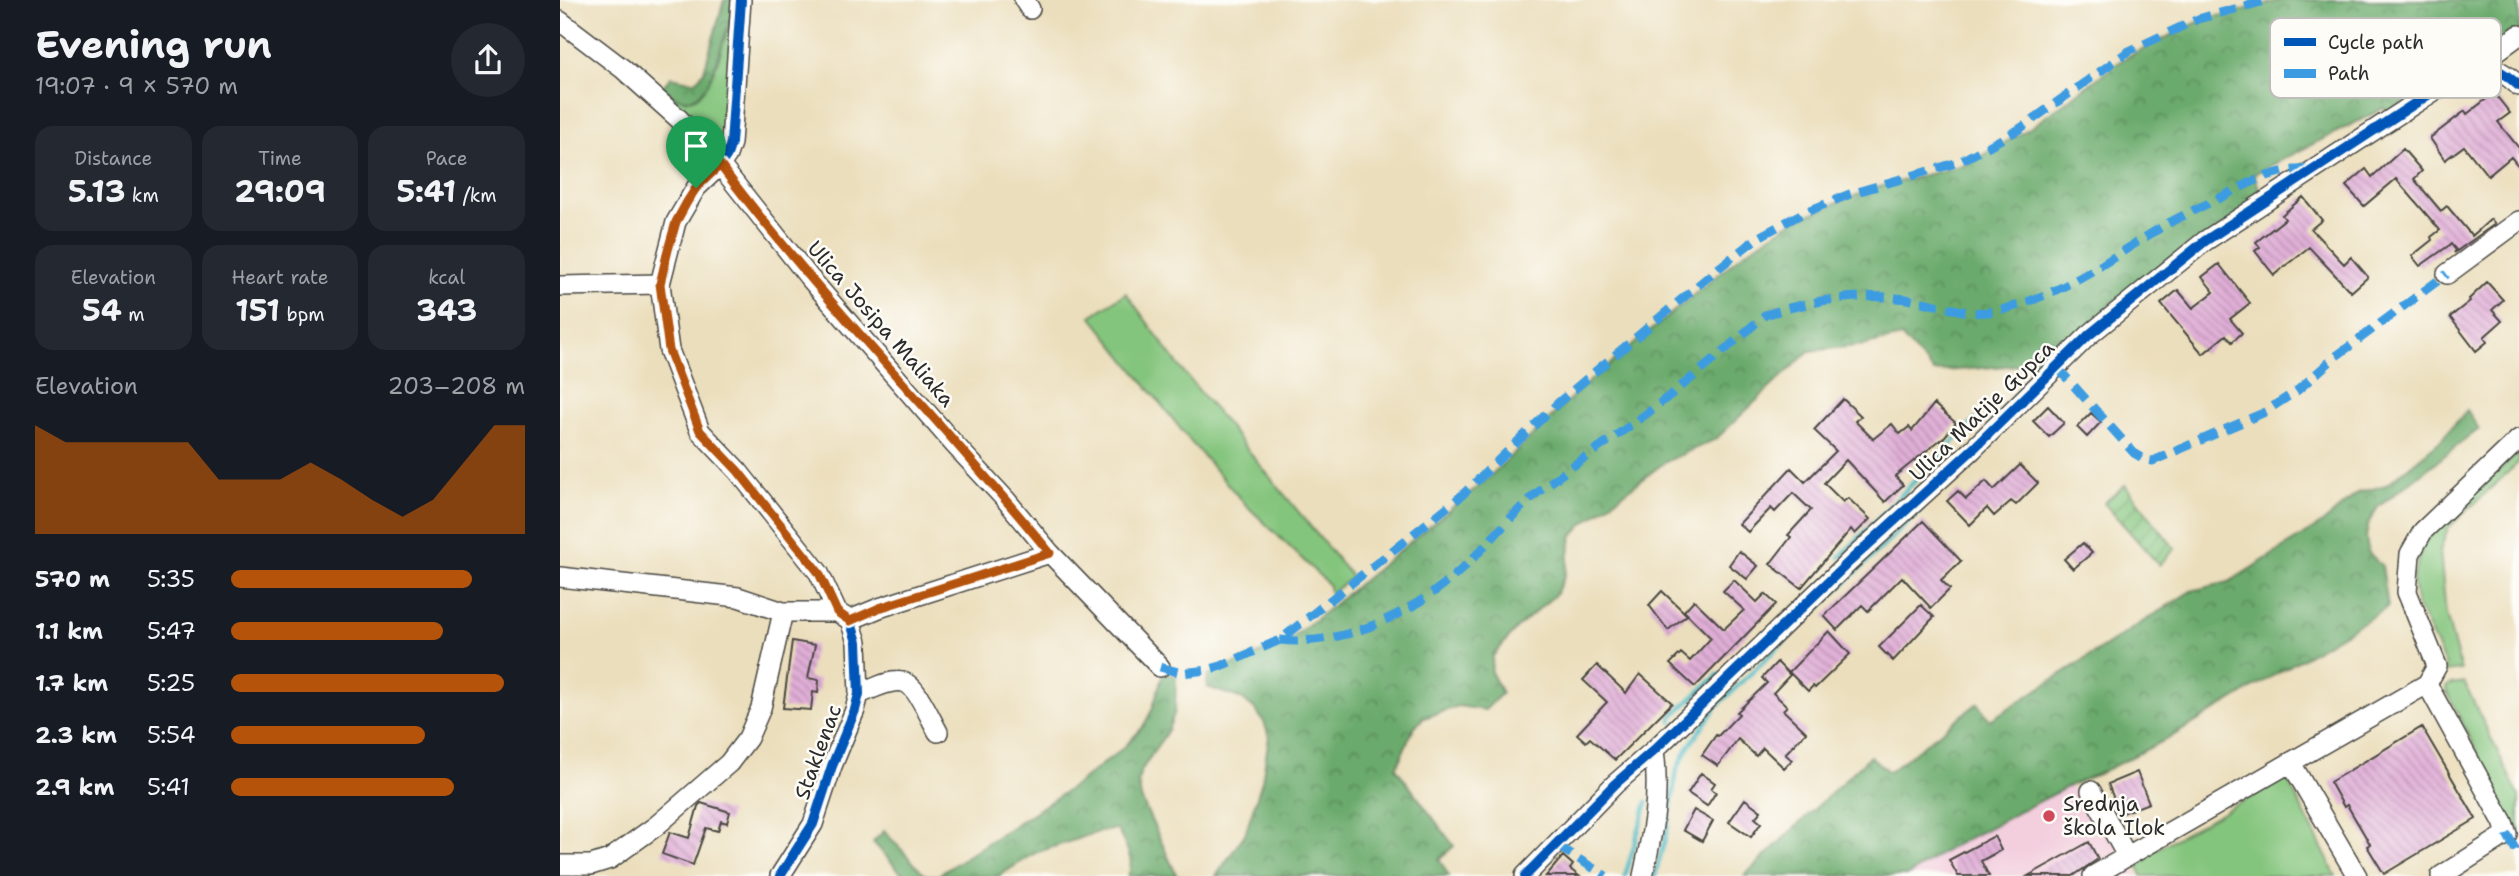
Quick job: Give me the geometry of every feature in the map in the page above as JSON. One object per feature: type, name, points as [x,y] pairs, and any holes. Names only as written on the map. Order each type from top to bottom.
[{"type":"street","points":[[720,165],[731,143],[741,0]]},
{"type":"street","name":"Ulica Josipa Maliaka","points":[[560,20],[623,69],[679,119],[720,165],[808,276],[1050,553],[1160,667]]},
{"type":"street","name":"Ulica Matije Gupca","points":[[2501,48],[2519,36]]},
{"type":"street","points":[[2501,72],[2519,86]]},
{"type":"street","name":"Ulica Matije Gupca","points":[[1525,876],[1615,784],[2117,311],[2226,227],[2420,98]]},
{"type":"street","name":"Staklenac","points":[[720,165],[696,188],[676,222],[660,284],[669,350],[700,431],[738,471],[819,573],[856,642],[859,694],[813,824],[780,876]]},
{"type":"street","points":[[2447,275],[2519,222]]},
{"type":"street","points":[[560,286],[660,284]]},
{"type":"street","points":[[2093,876],[2427,684],[2437,666],[2407,592],[2410,554],[2423,531],[2519,439]]},
{"type":"street","points":[[560,576],[737,597],[783,612],[843,617],[1050,553]]},
{"type":"street","points":[[560,865],[607,868],[729,763],[748,738],[761,708],[783,612]]},
{"type":"street","points":[[859,694],[892,682],[903,681],[912,686],[938,732]]},
{"type":"street","points":[[2427,684],[2507,834],[2441,876]]},
{"type":"street","points":[[1643,876],[1656,809],[1657,774],[1654,750]]},
{"type":"street","points":[[2291,763],[2357,876]]},
{"type":"street","points":[[2091,791],[2127,856]]},
{"type":"shaded area","name":"Srednja škola Ilok","points":[[2071,785],[2098,836],[2106,832],[2127,856],[2138,876],[1907,876],[1953,846]]},
{"type":"green space","points":[[724,0],[737,0],[708,83],[695,98],[686,100],[675,97],[662,87],[671,77],[696,81],[704,71]]},
{"type":"green space","points":[[2282,0],[2519,0],[2519,31],[2501,44],[2501,18],[2270,18],[2270,98],[2412,98],[2388,112],[2384,108],[2254,174],[2263,199],[2136,284],[2113,302],[2046,366],[2017,365],[1934,372],[1902,337],[1865,345],[1809,351],[1716,439],[1665,462],[1582,525],[1572,537],[1565,575],[1556,594],[1516,629],[1493,656],[1491,672],[1502,693],[1485,710],[1458,706],[1424,718],[1414,727],[1396,768],[1454,846],[1439,859],[1449,876],[1216,876],[1245,834],[1262,781],[1269,737],[1264,722],[1254,708],[1240,698],[1207,687],[1208,675],[1285,643],[1322,614],[1487,479],[1580,389],[1744,253],[1793,221],[1871,189],[1967,164],[2030,128],[2126,57],[2202,20]]},
{"type":"green space","points":[[732,12],[730,127],[720,146],[716,147],[670,95],[691,100],[699,96],[706,87],[718,62]]},
{"type":"green space","points":[[1126,293],[1182,370],[1352,577],[1330,594],[1329,586],[1324,580],[1244,503],[1191,442],[1091,316]]},
{"type":"green space","points":[[2467,410],[2479,429],[2378,507],[2369,522],[2366,537],[2368,552],[2382,566],[2388,607],[2169,738],[1953,846],[1907,876],[1744,876],[1870,756],[1889,772],[1978,703],[1990,720],[2191,591],[2229,582],[2321,524],[2358,493],[2386,485],[2439,442]]},
{"type":"green space","points":[[2519,452],[2519,462],[2448,528],[2440,551],[2446,614],[2461,670],[2446,672],[2445,664],[2416,602],[2413,579],[2424,540]]},
{"type":"green space","points":[[2125,485],[2175,549],[2159,565],[2104,503]]},
{"type":"green space","points":[[1163,674],[1176,675],[1175,711],[1168,730],[1141,771],[1138,781],[1141,798],[1177,876],[1128,876],[1130,858],[1117,829],[1095,833],[1035,853],[999,876],[937,876],[1080,782],[1124,747],[1143,727],[1152,710]]},
{"type":"green space","points":[[2464,682],[2519,796],[2519,837],[2446,690],[2450,684]]},
{"type":"green space","points":[[2286,777],[2336,876],[2142,876],[2137,860]]},
{"type":"green space","points":[[884,831],[925,875],[937,876],[904,876],[873,842]]},
{"type":"building","points":[[2488,98],[2498,98],[2510,113],[2498,122],[2519,148],[2519,167],[2511,157],[2488,176],[2464,146],[2445,160],[2430,138],[2465,111],[2467,114]]},
{"type":"building","points":[[2403,149],[2422,171],[2414,179],[2441,211],[2447,206],[2472,236],[2491,219],[2495,224],[2454,253],[2456,250],[2451,244],[2420,266],[2412,256],[2440,230],[2396,179],[2364,206],[2346,186],[2366,169],[2372,177]]},
{"type":"building","points":[[2303,197],[2322,220],[2311,229],[2344,264],[2351,257],[2368,277],[2351,292],[2309,247],[2274,275],[2255,251],[2260,247],[2256,242],[2285,219],[2282,215]]},
{"type":"building","points":[[2219,264],[2250,303],[2230,319],[2242,333],[2232,342],[2226,335],[2203,354],[2161,304],[2178,290],[2193,308],[2214,292],[2202,277]]},
{"type":"building","points":[[2487,282],[2503,300],[2492,310],[2502,321],[2484,337],[2487,342],[2476,351],[2450,317],[2470,301]]},
{"type":"building","points":[[1843,399],[1861,416],[1855,421],[1873,439],[1892,424],[1900,434],[1909,427],[1912,431],[1934,404],[1956,423],[1941,441],[1895,476],[1903,485],[1885,502],[1846,460],[1824,483],[1843,502],[1848,498],[1870,519],[1855,534],[1851,529],[1801,588],[1770,564],[1791,537],[1788,535],[1811,510],[1793,493],[1775,512],[1771,508],[1748,532],[1739,524],[1791,468],[1805,482],[1836,451],[1814,430]]},
{"type":"building","points":[[2048,406],[2064,423],[2049,437],[2033,421]]},
{"type":"building","points":[[2091,413],[2101,422],[2087,437],[2077,427]]},
{"type":"building","points":[[2020,465],[2038,483],[2016,505],[2011,501],[1994,516],[1987,508],[1970,525],[1947,501],[1958,491],[1966,499],[1986,481],[1994,490]]},
{"type":"building","points":[[1923,521],[1961,561],[1941,580],[1950,589],[1931,608],[1902,577],[1868,611],[1862,605],[1837,630],[1824,616]]},
{"type":"building","points":[[2083,543],[2092,553],[2073,569],[2064,559]]},
{"type":"building","points":[[1739,551],[1758,566],[1747,579],[1729,565]]},
{"type":"building","points":[[1734,580],[1757,602],[1765,594],[1776,604],[1695,687],[1670,664],[1681,653],[1690,661],[1711,638],[1684,611],[1694,600],[1724,629],[1744,610],[1723,591]]},
{"type":"building","points":[[1662,591],[1687,615],[1668,630],[1649,605]]},
{"type":"building","points":[[1921,605],[1934,617],[1893,661],[1879,647]]},
{"type":"building","points":[[1829,631],[1850,654],[1815,688],[1813,686],[1808,691],[1789,672]]},
{"type":"building","points":[[792,641],[815,645],[808,678],[819,680],[818,693],[813,692],[811,710],[783,708]]},
{"type":"building","points":[[1777,662],[1790,675],[1773,693],[1787,706],[1783,710],[1806,732],[1785,754],[1792,760],[1784,768],[1763,748],[1756,756],[1738,739],[1718,766],[1702,755],[1716,735],[1718,736],[1739,714],[1737,712],[1767,683],[1762,678]]},
{"type":"building","points":[[1597,665],[1626,693],[1640,674],[1672,703],[1615,760],[1590,738],[1586,742],[1577,734],[1607,702],[1583,680]]},
{"type":"building","points":[[2422,727],[2476,819],[2384,874],[2367,846],[2370,844],[2330,782]]},
{"type":"building","points":[[2137,772],[2149,803],[2120,814],[2108,784]]},
{"type":"building","points":[[1701,773],[1715,783],[1711,789],[1716,792],[1707,806],[1688,793]]},
{"type":"building","points":[[1745,799],[1761,811],[1755,818],[1761,823],[1751,837],[1729,822]]},
{"type":"building","points":[[701,803],[730,812],[727,823],[721,821],[718,831],[706,828],[693,865],[662,854],[670,832],[689,838]]},
{"type":"building","points":[[1694,810],[1713,821],[1702,841],[1683,830]]},
{"type":"building","points":[[1994,836],[2001,850],[1981,861],[1989,876],[1958,876],[1949,860]]},
{"type":"building","points":[[2089,842],[2098,859],[2073,876],[2028,876]]},
{"type":"building","points":[[1563,856],[1573,865],[1570,869],[1579,876],[1546,876]]},
{"type":"waterway","points":[[1840,557],[1975,420]]},
{"type":"waterway","points":[[1655,876],[1667,831],[1677,769],[1689,746],[1718,705],[1922,509]]},
{"type":"waterway","points":[[1672,722],[1671,717],[1718,675]]},
{"type":"waterway","points":[[1625,876],[1647,802]]},
{"type":"marked path","points":[[1160,667],[1181,673],[1207,670],[1280,640],[1460,497],[1559,402],[1757,238],[1801,214],[1850,194],[1959,162],[2018,130],[2129,51],[2198,19],[2268,0]]},
{"type":"marked path","points":[[1280,640],[1305,641],[1354,632],[1402,612],[1424,599],[1463,568],[1521,507],[1542,489],[1659,404],[1765,315],[1797,306],[1864,297],[1906,299],[1970,312],[2010,308],[2063,287],[2167,224],[2252,182],[2286,171],[2310,170]]},
{"type":"marked path","points":[[2056,366],[2134,453],[2153,461],[2263,413],[2298,390],[2335,357],[2447,274]]},
{"type":"marked path","points":[[2507,834],[2519,856]]},
{"type":"marked path","points":[[1556,845],[1606,876]]},
{"type":"cycle path","points":[[741,0],[731,143],[727,155],[696,188],[676,222],[660,284],[669,350],[700,431],[738,471],[819,573],[837,612],[850,620],[857,642],[859,694],[855,710],[832,766],[813,824],[780,876]]},
{"type":"cycle path","points":[[2501,72],[2519,86]]},
{"type":"cycle path","points":[[1525,876],[1615,784],[1654,750],[1850,561],[1972,450],[2089,335],[2205,241],[2423,98]]},
{"type":"place","name":"Srednja škola Ilok","points":[[2049,816]]},
{"type":"route","points":[[720,165],[808,276],[1050,553],[879,608],[850,621],[837,612],[819,573],[738,471],[700,431],[669,350],[660,284],[676,222],[696,188],[720,165]]}]
